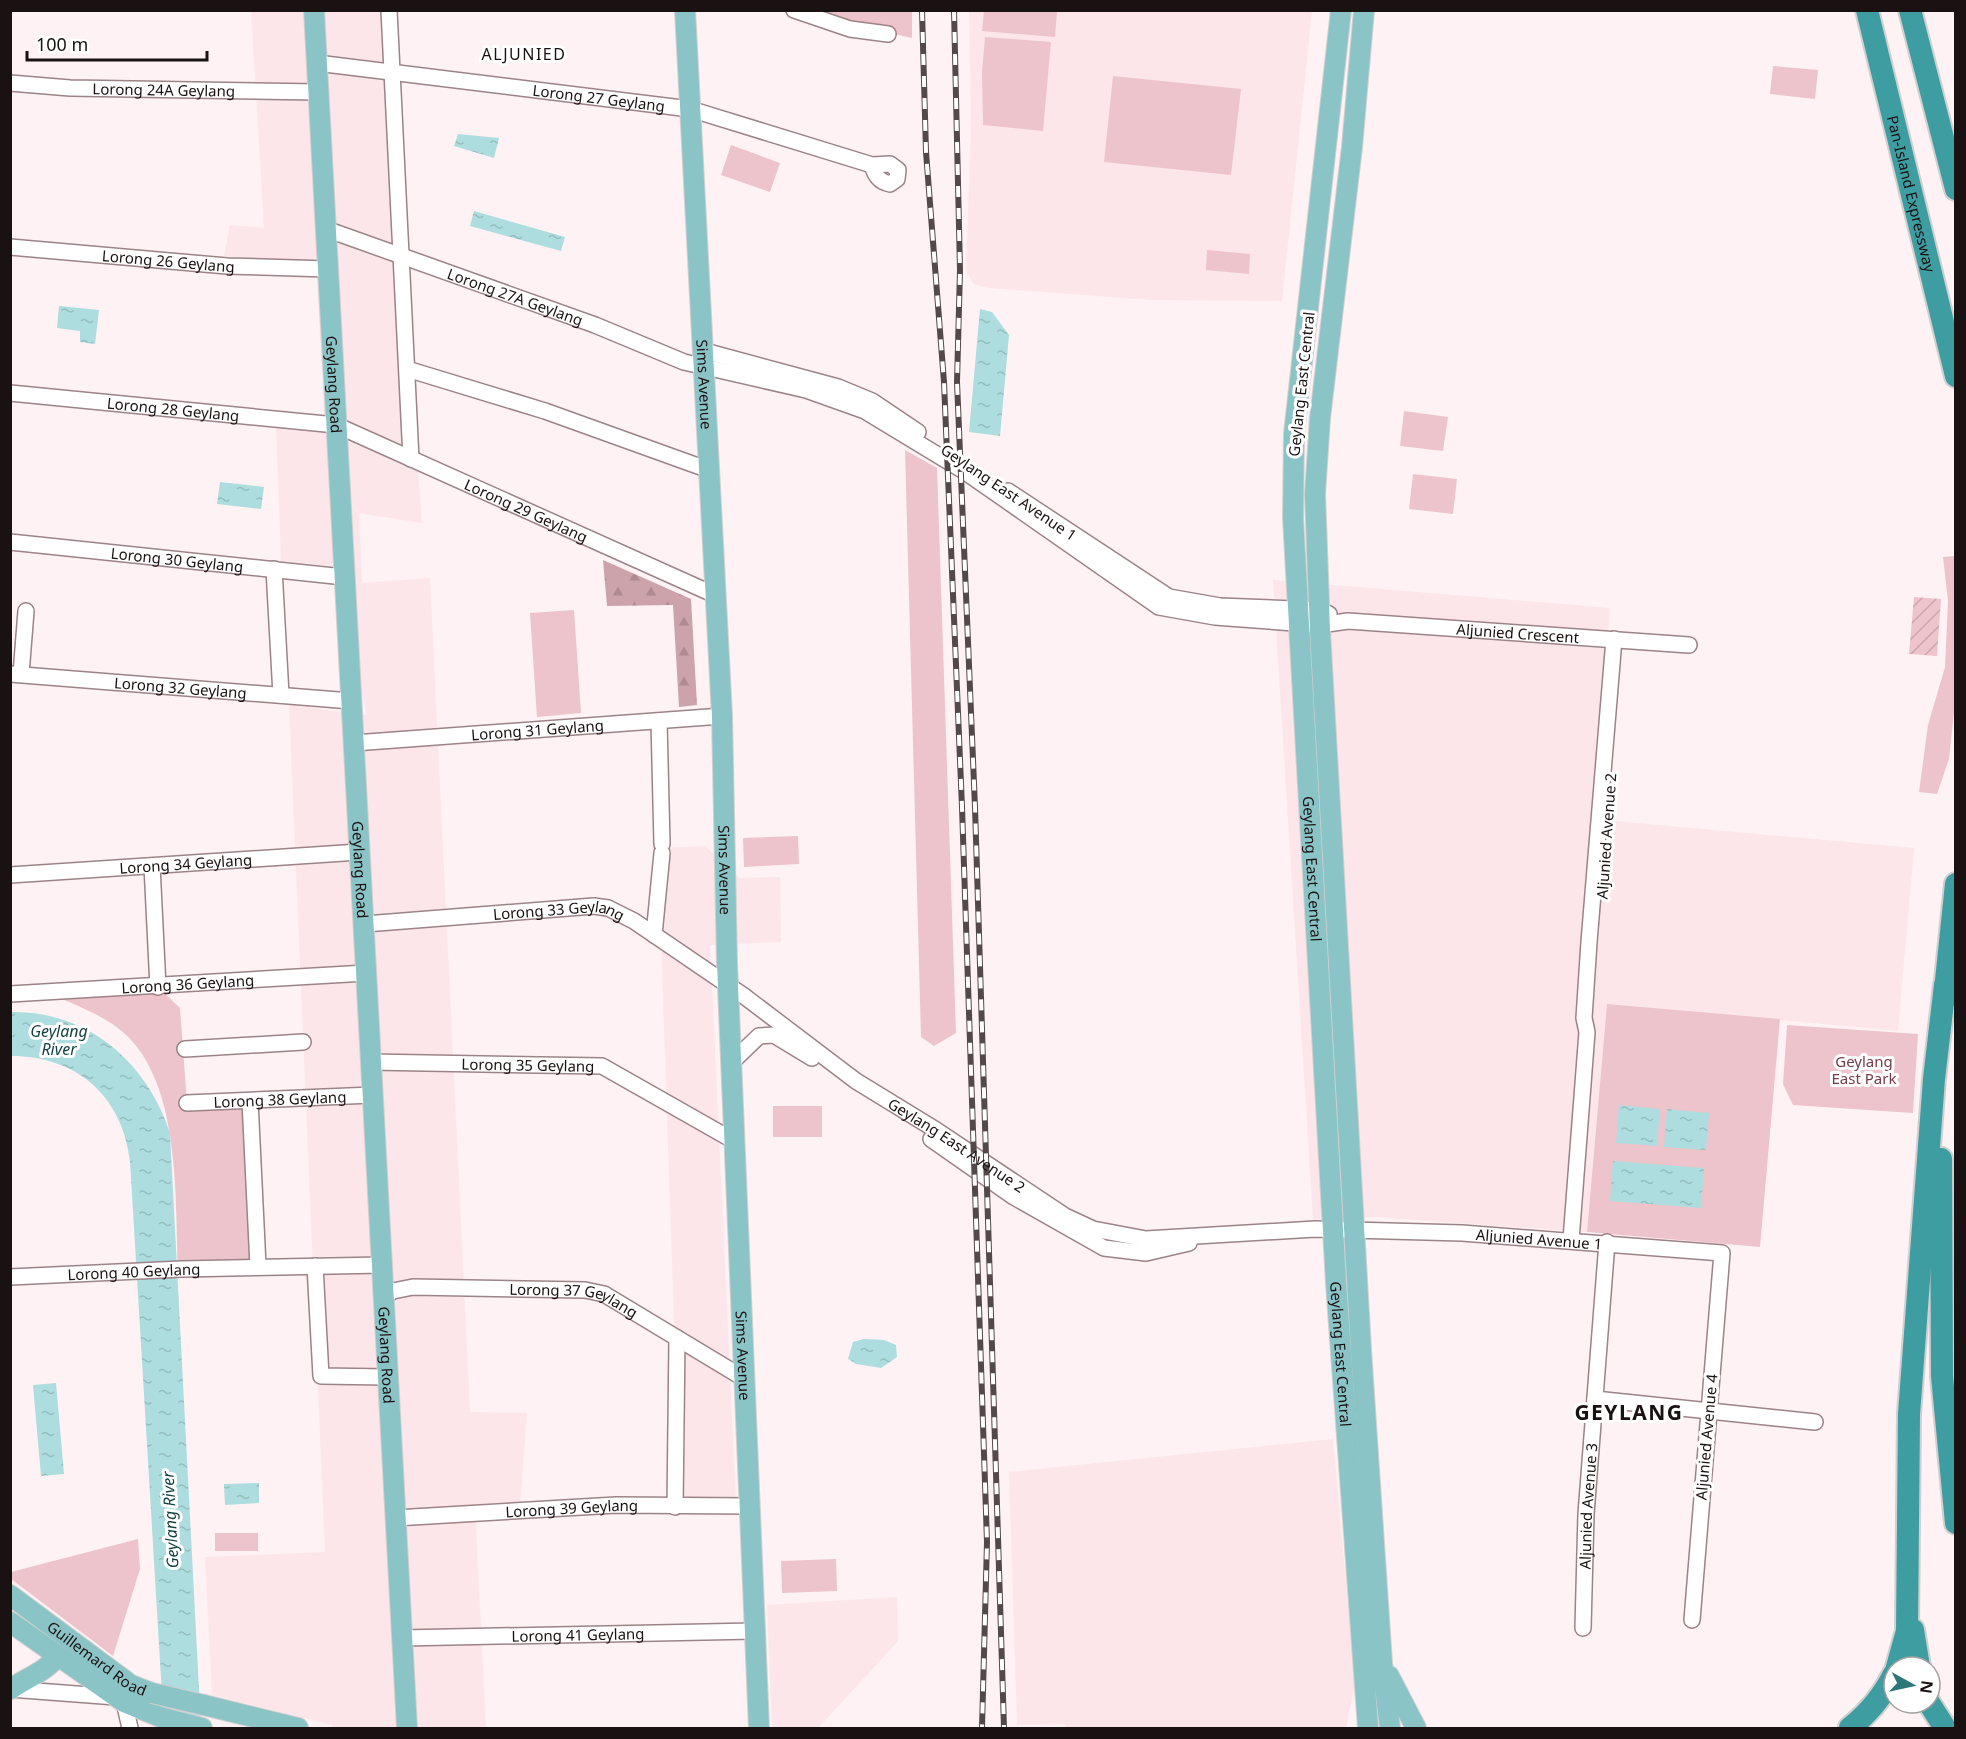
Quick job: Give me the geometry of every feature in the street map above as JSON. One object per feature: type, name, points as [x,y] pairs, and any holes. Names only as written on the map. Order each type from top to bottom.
[{"type":"highway","name":"Pan-Island Expressway","points":[[1867,10],[1956,376]]},
{"type":"highway","points":[[1910,10],[1956,189]]},
{"type":"highway","points":[[1900,1655],[1907,1631],[1909,1598],[1909,1414],[1934,1080],[1956,884]]},
{"type":"highway","points":[[1945,985],[1941,1170],[1942,1377],[1956,1523]]},
{"type":"highway","points":[[1909,1598],[1917,1655]]},
{"type":"highway","points":[[1850,1728],[1864,1717],[1882,1696]]},
{"type":"highway","points":[[1937,1715],[1945,1728]]},
{"type":"main road","name":"Geylang Road","points":[[314,10],[407,1728]]},
{"type":"main road","name":"Sims Avenue","points":[[685,10],[722,716],[730,987],[759,1728]]},
{"type":"main road","name":"Geylang East Central","points":[[1341,10],[1294,434],[1293,518],[1333,1229],[1368,1728]]},
{"type":"main road","name":"Geylang East Central","points":[[1365,10],[1318,436],[1315,494],[1354,1229],[1382,1663],[1390,1728]]},
{"type":"main road","name":"Guillemard Road","points":[[10,1595],[131,1685],[153,1693],[298,1728]]},
{"type":"main road","name":"Guillemard Road","points":[[10,1622],[120,1700],[163,1718],[202,1728]]},
{"type":"main road","points":[[11,1689],[25,1678],[50,1666],[57,1656]]},
{"type":"main road","points":[[1382,1663],[1416,1728]]},
{"type":"main road","points":[[1358,1728],[1365,1684]]},
{"type":"street","points":[[389,10],[411,459]]},
{"type":"street","points":[[794,10],[850,29],[888,34]]},
{"type":"street","name":"Lorong 27 Geylang","points":[[317,63],[690,109],[872,165]]},
{"type":"street","name":"Lorong 24A Geylang","points":[[10,84],[70,88],[318,92]]},
{"type":"street","name":"Lorong 27A Geylang","points":[[326,229],[595,325],[702,359]]},
{"type":"street","name":"Lorong 26 Geylang","points":[[10,247],[227,266],[328,269]]},
{"type":"street","name":"Geylang East Avenue 1","points":[[702,359],[792,373],[872,401],[1169,597],[1220,606],[1320,618]]},
{"type":"street","points":[[406,369],[545,411],[709,470]]},
{"type":"street","name":"Lorong 28 Geylang","points":[[10,393],[336,425]]},
{"type":"street","name":"Lorong 29 Geylang","points":[[336,425],[715,596]]},
{"type":"street","name":"Lorong 30 Geylang","points":[[10,542],[344,577]]},
{"type":"street","points":[[274,569],[281,695]]},
{"type":"street","points":[[16,674],[26,611]]},
{"type":"street","name":"Aljunied Crescent","points":[[1320,618],[1689,645]]},
{"type":"street","name":"Aljunied Avenue 2","points":[[1570,1240],[1587,1032],[1593,1019],[1618,639]]},
{"type":"street","name":"Lorong 32 Geylang","points":[[16,674],[351,701]]},
{"type":"street","name":"Lorong 31 Geylang","points":[[354,743],[722,716]]},
{"type":"street","points":[[654,935],[662,848],[659,721]]},
{"type":"street","name":"Lorong 34 Geylang","points":[[10,875],[359,852]]},
{"type":"street","points":[[152,866],[158,987]]},
{"type":"street","name":"Lorong 33 Geylang","points":[[364,924],[594,906],[608,908],[654,935],[730,987]]},
{"type":"street","name":"Lorong 36 Geylang","points":[[10,994],[366,973]]},
{"type":"street","name":"Geylang East Avenue 2","points":[[730,987],[856,1081],[936,1130],[1065,1216],[1093,1229],[1118,1236],[1146,1239],[1354,1229]]},
{"type":"street","name":"Geylang East Avenue 2","points":[[733,1061],[759,1036],[774,1035],[827,1067],[1014,1197],[1104,1248],[1154,1253],[1209,1236]]},
{"type":"street","points":[[185,1049],[303,1041]]},
{"type":"street","name":"Lorong 35 Geylang","points":[[370,1062],[602,1066],[736,1142]]},
{"type":"street","name":"Lorong 38 Geylang","points":[[187,1103],[372,1095]]},
{"type":"street","points":[[250,1101],[258,1266]]},
{"type":"street","name":"Aljunied Avenue 1","points":[[1354,1229],[1607,1242],[1722,1253]]},
{"type":"street","name":"Aljunied Avenue 3","points":[[1583,1628],[1586,1514],[1607,1242]]},
{"type":"street","name":"Aljunied Avenue 4","points":[[1692,1620],[1722,1253]]},
{"type":"street","name":"Lorong 40 Geylang","points":[[10,1277],[132,1270],[382,1265]]},
{"type":"street","points":[[315,1266],[321,1376],[387,1377]]},
{"type":"street","name":"Lorong 37 Geylang","points":[[384,1297],[393,1291],[412,1287],[585,1290],[609,1297],[745,1379]]},
{"type":"street","points":[[675,1507],[677,1338]]},
{"type":"street","points":[[1595,1399],[1815,1422]]},
{"type":"street","name":"Lorong 39 Geylang","points":[[395,1518],[616,1505],[750,1506]]},
{"type":"street","name":"Lorong 41 Geylang","points":[[402,1638],[754,1631]]},
{"type":"street","points":[[11,1689],[120,1700]]},
{"type":"street","name":"Guillemard Road","points":[[120,1700],[130,1728]]},
{"type":"shaded area","points":[[251,11],[382,11],[422,523],[359,513],[362,583],[430,578],[470,1412],[527,1413],[520,1505],[475,1508],[486,1728],[332,1728],[332,1725],[212,1695],[205,1557],[325,1552],[289,705],[367,715],[332,566],[281,561],[276,424],[325,429],[316,266],[224,256],[230,225],[264,228]]},
{"type":"shaded area","points":[[969,11],[1312,11],[1282,301],[1152,300],[988,288],[974,284],[966,271],[971,128]]},
{"type":"shaded area","points":[[1273,580],[1610,608],[1593,819],[1914,848],[1898,1031],[1607,1004],[1587,1232],[1374,1217],[1313,1219]]},
{"type":"shaded area","points":[[705,846],[739,878],[780,877],[781,942],[710,945],[736,1501],[680,1500],[658,848]]},
{"type":"shaded area","points":[[1333,1439],[1355,1683],[1346,1728],[1066,1728],[1065,1724],[1017,1725],[1009,1472]]},
{"type":"shaded area","points":[[897,1597],[898,1641],[818,1728],[772,1728],[767,1605]]},
{"type":"green space","points":[[795,11],[912,11],[912,38]]},
{"type":"green space","points":[[984,11],[1057,11],[1055,37],[982,31]]},
{"type":"green space","points":[[985,37],[1051,42],[1043,131],[983,125],[982,72]]},
{"type":"green space","points":[[1773,66],[1818,70],[1815,99],[1770,94]]},
{"type":"green space","points":[[1113,76],[1241,89],[1231,175],[1104,162]]},
{"type":"green space","points":[[731,145],[780,163],[770,192],[721,175]]},
{"type":"green space","points":[[1207,250],[1250,254],[1249,274],[1206,270]]},
{"type":"green space","points":[[1404,411],[1448,417],[1443,451],[1400,446]]},
{"type":"green space","points":[[905,450],[937,468],[956,1033],[934,1046],[921,1037]]},
{"type":"green space","points":[[1413,474],[1457,479],[1453,514],[1409,509]]},
{"type":"green space","points":[[1955,556],[1955,702],[1949,759],[1937,794],[1919,792],[1928,725],[1945,667],[1948,601],[1943,557]]},
{"type":"green space","points":[[603,560],[691,599],[697,705],[679,707],[673,605],[607,606]]},
{"type":"green space","points":[[1914,597],[1941,599],[1937,656],[1909,654]]},
{"type":"green space","points":[[574,610],[581,713],[537,717],[530,613]]},
{"type":"green space","points":[[798,836],[799,864],[744,867],[743,838]]},
{"type":"green space","points":[[158,987],[180,1008],[187,1103],[250,1101],[258,1266],[178,1269],[175,1177],[165,1111],[156,1081],[143,1055],[124,1033],[97,1015],[47,993]]},
{"type":"green space","points":[[1607,1004],[1780,1019],[1760,1247],[1587,1232]]},
{"type":"green space","name":"Geylang East Park","points":[[1787,1025],[1918,1034],[1913,1113],[1793,1105],[1783,1084]]},
{"type":"green space","points":[[773,1106],[822,1106],[822,1137],[773,1137]]},
{"type":"green space","points":[[215,1533],[258,1533],[258,1551],[215,1551]]},
{"type":"green space","points":[[138,1539],[140,1569],[113,1656],[11,1579],[11,1572]]},
{"type":"green space","points":[[836,1559],[837,1591],[782,1593],[781,1561]]},
{"type":"water","points":[[458,134],[499,138],[494,158],[454,146]]},
{"type":"water","points":[[474,211],[565,237],[561,251],[470,226]]},
{"type":"water","points":[[59,306],[99,310],[95,344],[80,342],[80,331],[57,328]]},
{"type":"water","points":[[980,309],[992,312],[1009,335],[1000,436],[969,432]]},
{"type":"water","points":[[220,482],[264,487],[261,509],[217,504]]},
{"type":"water","name":"Geylang River","points":[[10,1012],[38,1014],[64,1020],[110,1045],[130,1063],[146,1084],[160,1107],[170,1133],[201,1728],[164,1728],[130,1161],[125,1138],[117,1117],[106,1099],[92,1084],[56,1063],[11,1056]]},
{"type":"water","points":[[1619,1105],[1660,1109],[1657,1146],[1616,1143]]},
{"type":"water","points":[[1667,1109],[1709,1113],[1706,1150],[1664,1147]]},
{"type":"water","points":[[1613,1161],[1704,1168],[1701,1208],[1610,1201]]},
{"type":"water","points":[[864,1339],[884,1340],[896,1345],[897,1357],[881,1368],[856,1364],[848,1359],[853,1342]]},
{"type":"water","points":[[56,1383],[64,1474],[41,1476],[33,1385]]},
{"type":"water","points":[[259,1483],[259,1503],[225,1505],[224,1484]]},
{"type":"railway","points":[[922,10],[926,152],[944,382],[962,807],[987,1542],[982,1728]]},
{"type":"railway","points":[[954,10],[960,270],[957,382],[975,807],[1004,1728]]},
{"type":"district","name":"ALJUNIED","points":[[524,54]]},
{"type":"district","name":"GEYLANG","points":[[1629,1412]]}]
